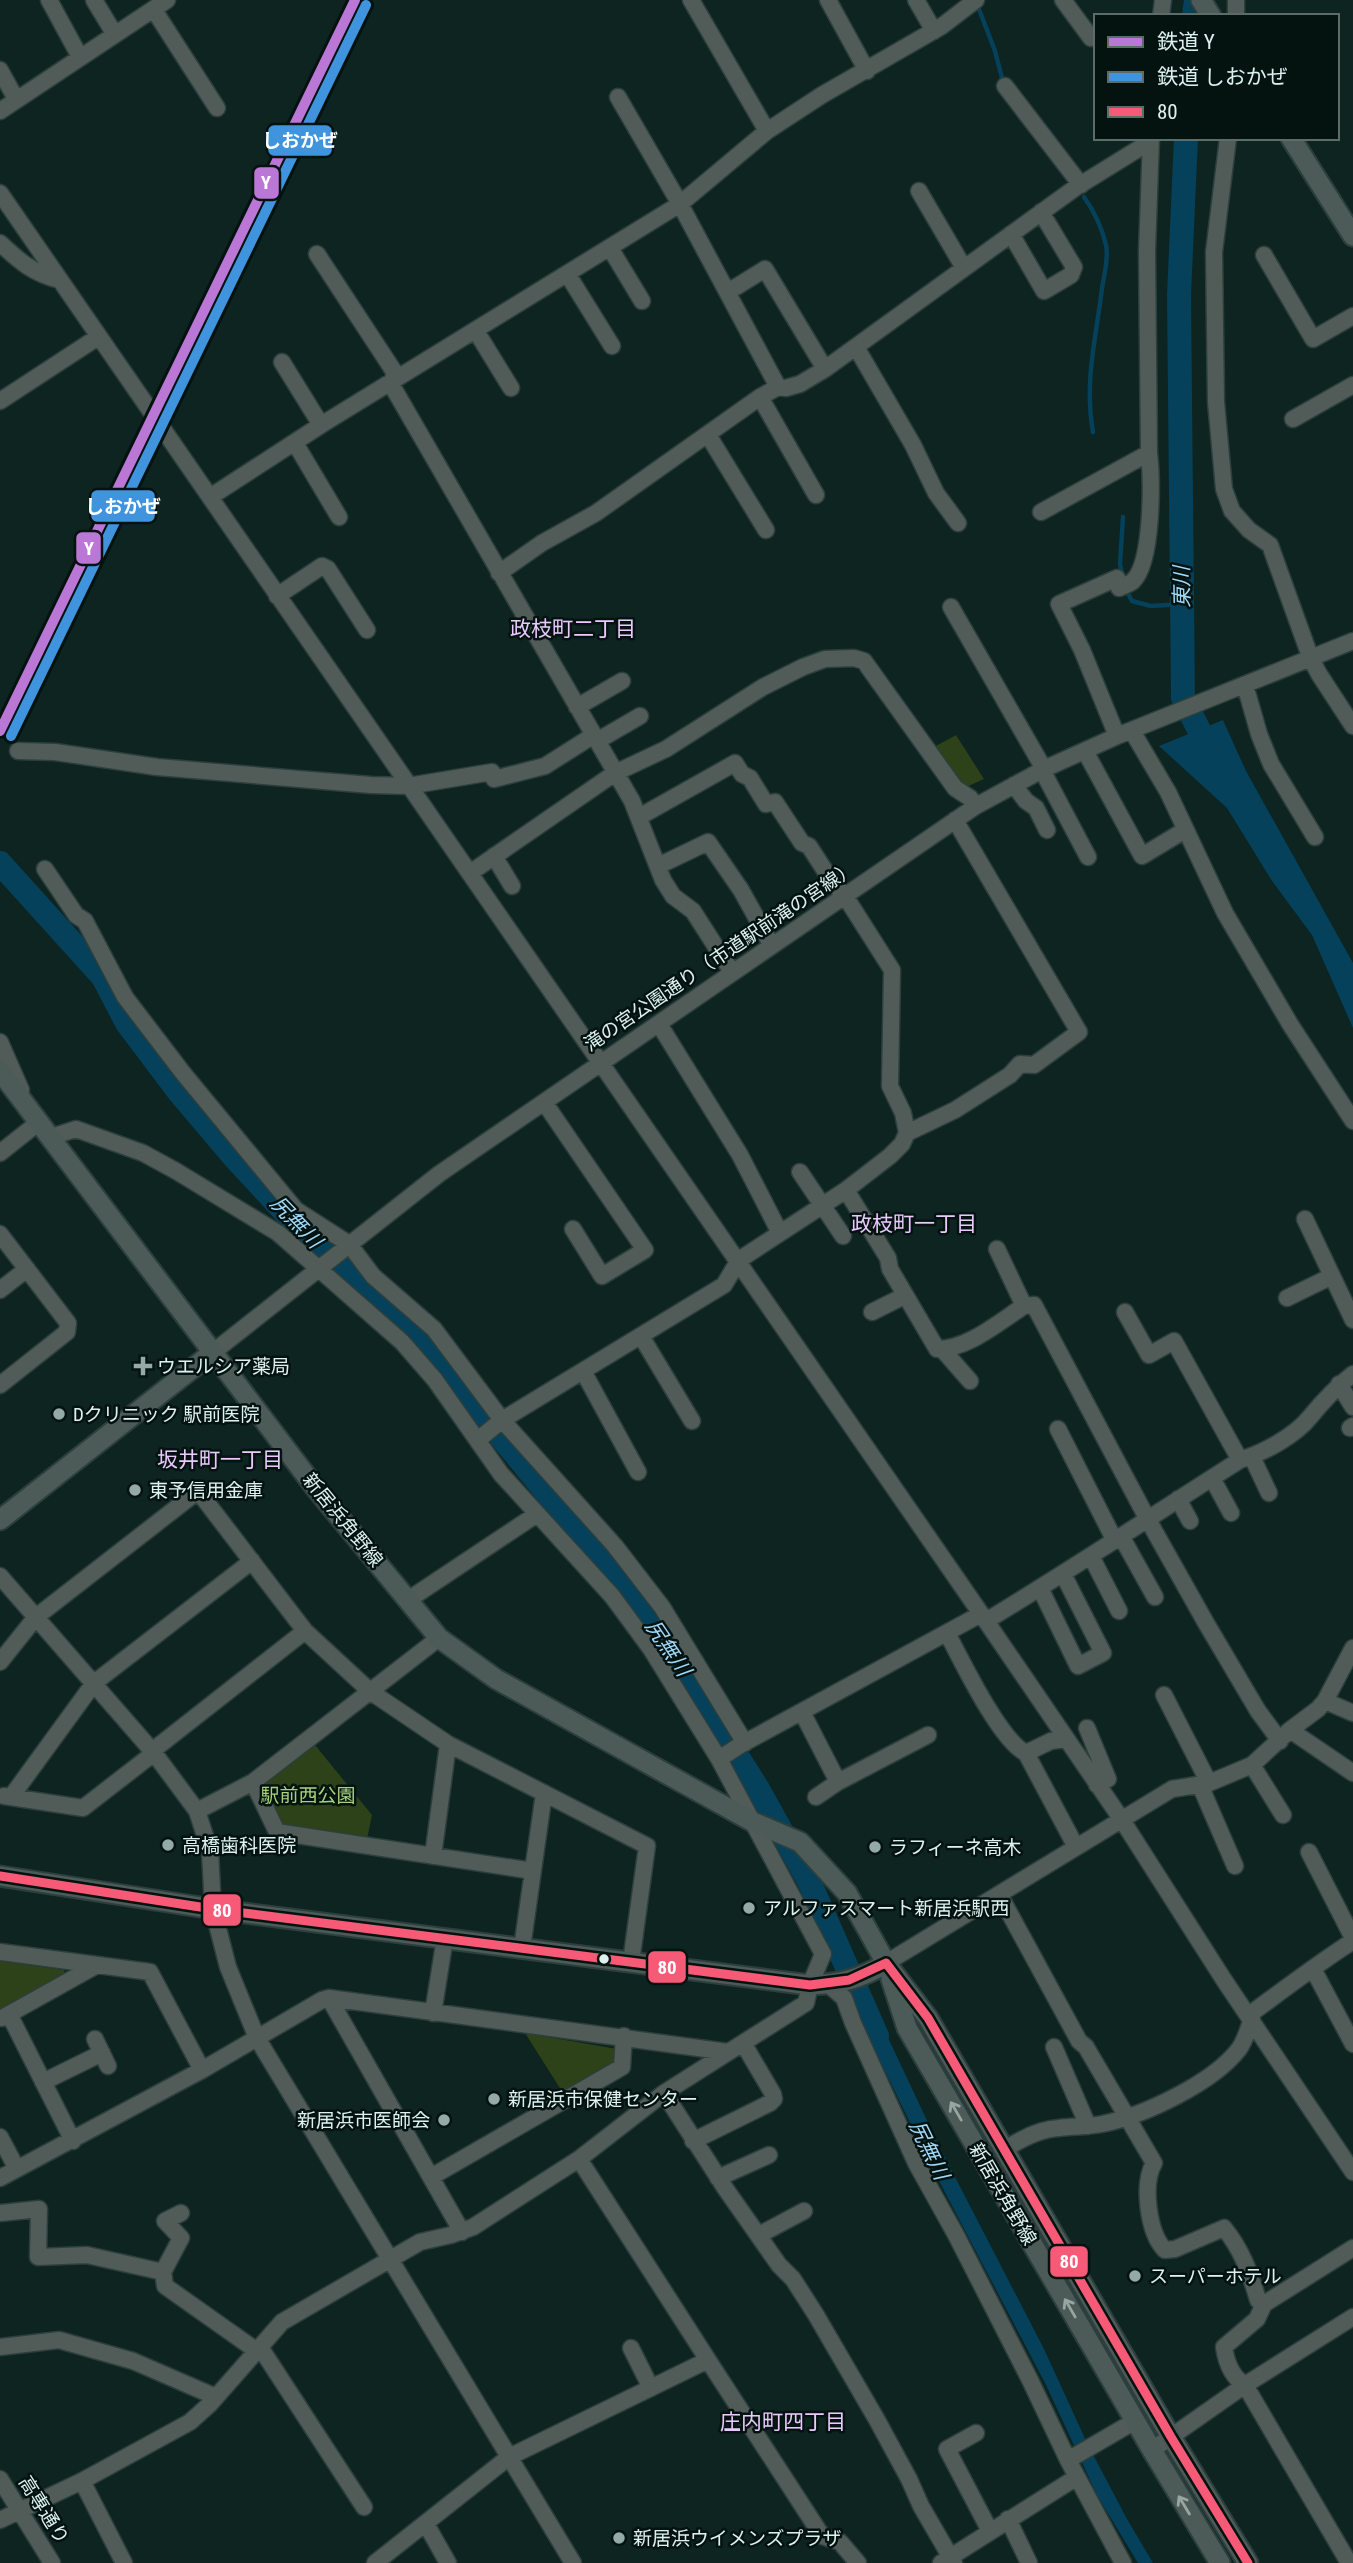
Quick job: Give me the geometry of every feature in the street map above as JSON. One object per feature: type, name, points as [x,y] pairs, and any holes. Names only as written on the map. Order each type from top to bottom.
[{"type":"main road","points":[[1292,140],[1353,236]]},
{"type":"main road","name":"新居浜角野線","points":[[0,1071],[317,1490],[439,1638],[496,1679],[756,1823],[800,1842],[847,1893],[886,1964],[928,2018],[1171,2437],[1248,2563]]},
{"type":"main road","points":[[0,1520],[212,1353]]},
{"type":"main road","points":[[0,1876],[213,1909],[631,1962],[837,1982],[886,1964]]},
{"type":"main road","name":"新居浜角野線","points":[[886,1964],[907,2028],[1220,2563]]},
{"type":"street","points":[[49,0],[80,57]]},
{"type":"street","points":[[94,0],[114,33]]},
{"type":"street","points":[[691,0],[767,131]]},
{"type":"street","points":[[828,0],[867,71]]},
{"type":"street","points":[[916,0],[934,31]]},
{"type":"street","points":[[1063,0],[1091,38]]},
{"type":"street","points":[[210,497],[321,425],[680,204],[767,131],[822,95],[934,31],[972,3]]},
{"type":"street","points":[[0,111],[160,5],[217,108]]},
{"type":"street","points":[[0,70],[16,99]]},
{"type":"street","points":[[1005,86],[1081,185]]},
{"type":"street","points":[[618,97],[680,204],[779,387]]},
{"type":"street","points":[[499,573],[542,543],[596,513],[760,397],[779,387],[800,384],[825,369],[1041,212],[1149,140]]},
{"type":"street","points":[[1151,140],[1147,251],[1149,453],[1152,480],[1148,538],[1141,566],[1126,584],[1116,578],[1059,604],[1082,650],[1168,792],[1225,913],[1290,1024],[1353,1121]]},
{"type":"street","points":[[1228,140],[1214,252],[1216,402],[1224,489],[1232,511],[1248,530],[1270,545],[1311,659],[1353,726]]},
{"type":"street","points":[[919,191],[964,268]]},
{"type":"street","points":[[0,194],[1122,1820],[1353,2172]]},
{"type":"street","points":[[1011,234],[1048,298],[1071,275],[1073,267],[1041,212]]},
{"type":"street","points":[[0,243],[22,264],[43,276],[60,280]]},
{"type":"street","points":[[610,248],[642,301]]},
{"type":"street","points":[[317,254],[394,373],[391,384],[639,817],[663,880],[673,896],[693,911],[732,972]]},
{"type":"street","points":[[1264,255],[1313,339],[1353,316]]},
{"type":"street","points":[[727,290],[765,270],[825,369]]},
{"type":"street","points":[[568,275],[611,346]]},
{"type":"street","points":[[476,331],[511,388]]},
{"type":"street","points":[[0,401],[99,337]]},
{"type":"street","points":[[856,347],[913,445],[936,494],[958,523]]},
{"type":"street","points":[[282,362],[321,425]]},
{"type":"street","points":[[1293,419],[1353,385]]},
{"type":"street","points":[[760,397],[816,495]]},
{"type":"street","points":[[708,435],[766,530]]},
{"type":"street","points":[[295,443],[339,517]]},
{"type":"street","points":[[1041,512],[1149,453]]},
{"type":"street","points":[[277,596],[322,566],[328,569],[367,630]]},
{"type":"street","points":[[951,607],[1043,770],[1088,857]]},
{"type":"street","points":[[1315,837],[1271,764],[1245,685],[1353,641]]},
{"type":"street","points":[[470,873],[615,773],[666,749],[763,687],[825,659],[854,658],[864,661],[955,788],[970,798],[976,806]]},
{"type":"street","points":[[577,707],[622,681]]},
{"type":"street","name":"滝の宮公園通り（市道駅前滝の宮線）","points":[[321,1267],[439,1174],[976,806],[1085,751],[1245,685]]},
{"type":"street","points":[[18,751],[55,752],[157,767],[408,786],[492,772],[494,779],[545,766],[586,740],[596,739],[640,716]]},
{"type":"street","points":[[1085,751],[1142,856],[1185,830]]},
{"type":"street","points":[[479,1438],[500,1421],[724,1285],[738,1260],[823,1205],[890,1156],[902,1144],[907,1133],[903,1113],[890,1086],[892,970],[845,896],[833,883],[809,846],[802,843],[775,802],[766,804],[750,778],[742,774],[735,763],[639,817]]},
{"type":"street","points":[[1014,785],[1026,801],[1036,808],[1047,831]]},
{"type":"street","points":[[907,1133],[956,1110],[1010,1075],[1020,1064],[1034,1065],[1079,1032],[954,820]]},
{"type":"street","points":[[658,866],[708,842],[741,890],[772,946]]},
{"type":"street","points":[[494,856],[512,886]]},
{"type":"street","points":[[45,869],[76,915],[85,921],[125,997],[183,1073],[296,1210],[345,1247],[373,1276],[434,1329],[500,1421],[615,1546],[662,1607],[743,1743]]},
{"type":"street","points":[[659,1024],[740,1155],[780,1233]]},
{"type":"street","points":[[0,1042],[40,1124]]},
{"type":"street","points":[[0,1090],[40,1124],[76,1129],[143,1153],[278,1233],[321,1267],[402,1342],[479,1438],[501,1474],[612,1596],[644,1638],[722,1757],[837,1982],[916,2163],[1123,2563]]},
{"type":"street","points":[[544,1102],[645,1250],[602,1276],[573,1229]]},
{"type":"street","points":[[0,1153],[40,1124]]},
{"type":"street","points":[[800,1172],[843,1236]]},
{"type":"street","points":[[846,1189],[888,1258],[890,1269],[904,1296],[937,1349],[971,1340],[1024,1306],[1034,1305],[1147,1518],[1258,1711],[1285,1736],[1353,1773]]},
{"type":"street","points":[[1305,1219],[1353,1320]]},
{"type":"street","points":[[0,1234],[68,1323],[67,1332],[0,1385]]},
{"type":"street","points":[[997,1250],[1024,1306]]},
{"type":"street","points":[[212,1353],[321,1267]]},
{"type":"street","points":[[0,1290],[27,1269]]},
{"type":"street","points":[[1287,1298],[1332,1276]]},
{"type":"street","points":[[873,1312],[904,1296]]},
{"type":"street","points":[[1125,1312],[1149,1355],[1174,1340],[1269,1493]]},
{"type":"street","points":[[641,1336],[692,1421]]},
{"type":"street","points":[[942,1349],[970,1381]]},
{"type":"street","points":[[583,1371],[638,1472]]},
{"type":"street","points":[[722,1757],[743,1743],[947,1633],[1040,1588],[1147,1518],[1300,1427],[1339,1384],[1353,1374]]},
{"type":"street","points":[[1339,1384],[1353,1407]]},
{"type":"street","points":[[1058,1429],[1118,1539],[1155,1597]]},
{"type":"street","points":[[1212,1478],[1231,1513]]},
{"type":"street","points":[[0,1662],[36,1617],[198,1491],[305,1632],[371,1692],[448,1744],[647,1846],[631,1962]]},
{"type":"street","points":[[1178,1499],[1190,1521]]},
{"type":"street","points":[[408,1600],[537,1514]]},
{"type":"street","points":[[1091,1556],[1119,1611]]},
{"type":"street","points":[[252,1562],[94,1683],[5,1796],[83,1808],[305,1632]]},
{"type":"street","points":[[1040,1588],[1078,1665],[1103,1653],[1063,1574]]},
{"type":"street","points":[[0,1576],[175,1778],[197,1811],[209,1851],[213,1909],[228,1967],[257,2038],[573,2563]]},
{"type":"street","points":[[947,1633],[1003,1731],[1020,1751],[1026,1754],[1076,1847]]},
{"type":"street","points":[[197,1811],[253,1782],[439,1638]]},
{"type":"street","points":[[886,1964],[1172,1789],[1189,1784],[1205,1784],[1252,1765],[1325,1701],[1353,1648]]},
{"type":"street","points":[[1164,1695],[1205,1784],[1235,1866]]},
{"type":"street","points":[[1325,1701],[1353,1713]]},
{"type":"street","points":[[803,1712],[838,1782]]},
{"type":"street","points":[[1087,1728],[1108,1779],[1097,1785]]},
{"type":"street","points":[[816,1797],[838,1782],[928,1735]]},
{"type":"street","points":[[1026,1754],[1051,1741],[1066,1739]]},
{"type":"street","points":[[433,1856],[448,1744]]},
{"type":"street","points":[[1252,1765],[1283,1815]]},
{"type":"street","points":[[253,1782],[277,1832],[533,1871]]},
{"type":"street","points":[[522,1948],[544,1793]]},
{"type":"street","points":[[1004,2150],[1019,2140],[1058,2128],[1113,2122],[1164,2102],[1215,2071],[1241,2046],[1250,2017],[1353,1940],[1308,1852]]},
{"type":"street","points":[[999,1894],[1079,2041],[1086,2047],[1154,2163],[1148,2183],[1149,2212],[1157,2242],[1165,2250],[1175,2249],[1224,2228],[1237,2244],[1250,2271],[1258,2300],[1264,2304]]},
{"type":"street","points":[[433,2013],[445,1938]]},
{"type":"street","points":[[0,1952],[150,1972],[202,2070]]},
{"type":"street","points":[[73,2141],[5,2017],[97,1965]]},
{"type":"street","points":[[1314,1969],[1353,2044]]},
{"type":"street","points":[[0,2520],[82,2481],[190,2422],[216,2397],[282,2322],[420,2242],[462,2232],[541,2186],[579,2160],[664,2093],[837,1982]]},
{"type":"street","points":[[329,1998],[462,2232]]},
{"type":"street","points":[[0,2178],[73,2141],[321,2000],[329,1998],[728,2052]]},
{"type":"street","points":[[431,2177],[622,2067],[624,2036]]},
{"type":"street","points":[[694,2141],[774,2099],[774,2094],[743,2043]]},
{"type":"street","points":[[1054,2047],[1088,2126]]},
{"type":"street","points":[[43,2082],[102,2053]]},
{"type":"street","points":[[664,2093],[718,2178],[779,2264],[793,2279],[837,2349],[909,2479],[948,2561],[1008,2519],[1077,2477]]},
{"type":"street","points":[[0,2137],[17,2169]]},
{"type":"street","points":[[718,2178],[769,2155]]},
{"type":"street","points":[[579,2160],[822,2536],[840,2542],[858,2563]]},
{"type":"street","points":[[0,2213],[39,2209],[38,2257],[87,2255],[163,2272]]},
{"type":"street","points":[[760,2235],[804,2211]]},
{"type":"street","points":[[181,2213],[164,2221],[181,2238],[163,2272],[165,2287],[259,2349],[364,2507]]},
{"type":"street","points":[[1349,2563],[1245,2385],[1238,2381],[1231,2370],[1224,2347],[1257,2319],[1264,2304],[1353,2248]]},
{"type":"street","points":[[1152,2450],[1245,2385],[1353,2317]]},
{"type":"street","points":[[0,2347],[59,2340],[133,2361],[216,2397]]},
{"type":"street","points":[[631,2348],[651,2388]]},
{"type":"street","points":[[375,2563],[509,2458],[708,2360]]},
{"type":"street","points":[[1071,2459],[1135,2421]]},
{"type":"street","points":[[976,2433],[947,2449],[990,2531]]},
{"type":"street","name":"高専通り","points":[[0,2479],[52,2563]]},
{"type":"street","points":[[82,2481],[124,2563]]},
{"type":"street","points":[[1008,2519],[1029,2563]]},
{"type":"street","points":[[426,2524],[448,2563]]},
{"type":"green space","points":[[956,735],[984,779],[966,787],[954,777],[934,747]]},
{"type":"green space","name":"駅前西公園","points":[[315,1745],[372,1815],[367,1839],[286,1829],[274,1813],[268,1800],[265,1782]]},
{"type":"green space","points":[[0,1961],[64,1970],[65,1977],[0,2011]]},
{"type":"green space","points":[[525,2033],[617,2049],[618,2062],[563,2093]]},
{"type":"water","points":[[1223,720],[1246,771],[1353,963],[1353,1028],[1312,935],[1272,881],[1227,808],[1159,746]]},
{"type":"water","points":[[857,2006],[873,2010],[882,2025],[939,2146],[1044,2349],[1088,2445],[1153,2563],[1138,2563],[1097,2495],[1046,2385],[928,2160],[872,2044]]},
{"type":"waterway","name":"東川","points":[[1194,14],[1196,0]]},
{"type":"waterway","points":[[977,4],[1002,78]]},
{"type":"waterway","name":"東川","points":[[1186,140],[1179,295],[1183,698],[1213,758]]},
{"type":"waterway","points":[[1084,197],[1100,226],[1107,250],[1090,377],[1093,432]]},
{"type":"waterway","points":[[1122,575],[1120,564],[1123,517]]},
{"type":"waterway","points":[[1126,590],[1132,601],[1151,606],[1182,604]]},
{"type":"waterway","name":"尻無川","points":[[0,863],[103,977],[127,1023],[179,1092],[234,1157],[311,1240],[421,1340],[610,1565],[667,1645],[758,1789],[809,1881],[877,2036]]},
{"type":"rail line","name":"Y","points":[[0,731],[355,0]]},
{"type":"rail line","name":"しおかぜ","points":[[11,736],[366,5]]},
{"type":"transit line","name":"80","points":[[0,1876],[213,1909],[810,1985],[849,1980],[886,1963]]},
{"type":"transit line","name":"80","points":[[886,1963],[928,2018],[1171,2437],[1248,2563]]},
{"type":"place","name":"ウエルシア薬局","points":[[143,1366]]},
{"type":"place","name":"Dクリニック 駅前医院","points":[[59,1414]]},
{"type":"place","name":"東予信用金庫","points":[[135,1490]]},
{"type":"place","name":"高橋歯科医院","points":[[168,1845]]},
{"type":"place","name":"ラフィーネ高木","points":[[875,1847]]},
{"type":"place","name":"アルファスマート新居浜駅西","points":[[749,1908]]},
{"type":"place","name":"新居浜市保健センター","points":[[494,2099]]},
{"type":"place","name":"新居浜市医師会","points":[[444,2120]]},
{"type":"place","name":"スーパーホテル","points":[[1135,2276]]},
{"type":"place","name":"新居浜ウイメンズプラザ","points":[[619,2538]]},
{"type":"district","name":"政枝町二丁目","points":[[573,629]]},
{"type":"district","name":"政枝町一丁目","points":[[914,1224]]},
{"type":"district","name":"坂井町一丁目","points":[[220,1460]]},
{"type":"district","name":"庄内町四丁目","points":[[783,2422]]}]
